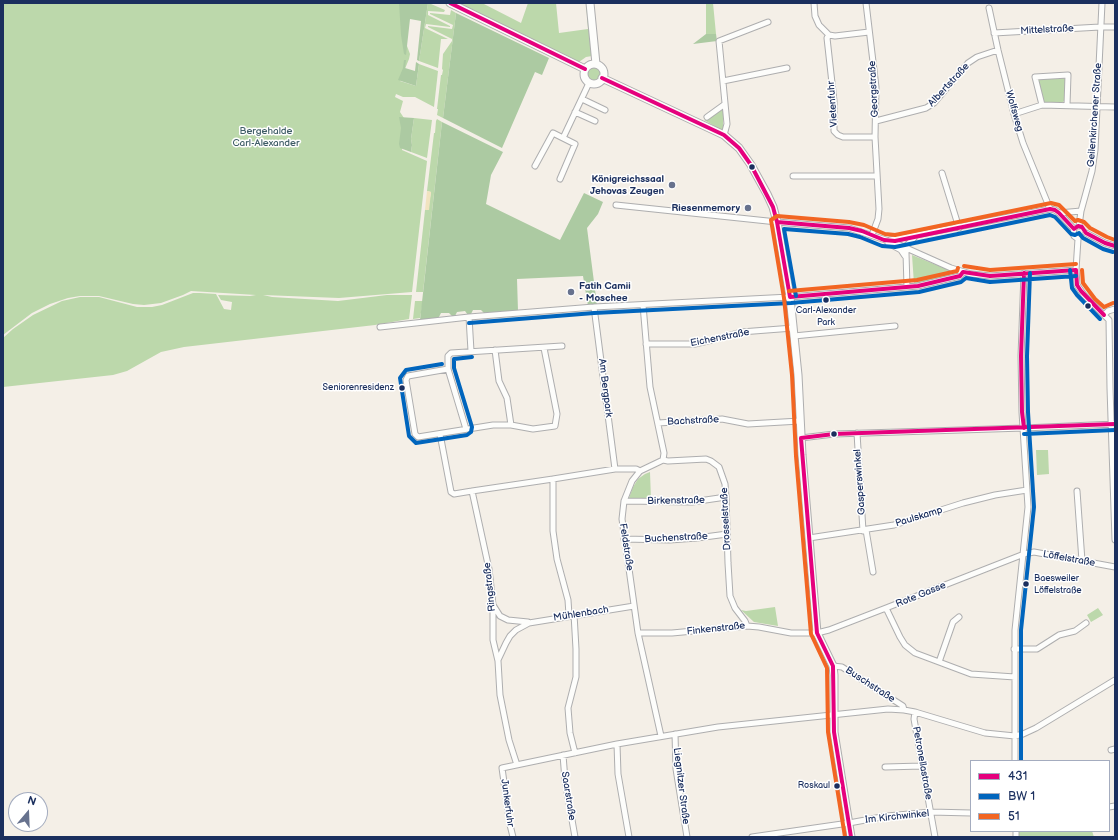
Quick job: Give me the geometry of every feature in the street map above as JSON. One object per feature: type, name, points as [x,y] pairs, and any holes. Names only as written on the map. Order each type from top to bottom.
[{"type":"street","points":[[450,3],[584,69]]},
{"type":"street","points":[[590,3],[596,64]]},
{"type":"street","points":[[814,3],[815,16],[819,25],[829,34],[835,36],[869,32]]},
{"type":"street","name":"Georgstraße","points":[[866,3],[876,87],[875,137],[879,209],[878,220],[872,235]]},
{"type":"street","name":"Geilenkirchener Straße","points":[[1077,228],[1095,150],[1102,3]]},
{"type":"street","name":"Wolfsweg","points":[[989,8],[1014,114],[1023,143],[1050,209]]},
{"type":"street","points":[[724,135],[727,124],[720,41],[768,22]]},
{"type":"street","name":"Mittelstraße","points":[[994,33],[1100,27],[1115,28]]},
{"type":"street","name":"Vietenfuhr","points":[[829,34],[827,38],[834,101],[834,131],[843,138],[875,137]]},
{"type":"street","name":"Albertstraße","points":[[876,122],[926,108],[934,103],[968,63],[977,57],[998,50]]},
{"type":"street","points":[[584,69],[589,65],[596,64],[602,68],[604,75],[602,78],[597,83],[589,83]]},
{"type":"street","points":[[723,81],[787,68]]},
{"type":"street","points":[[584,69],[584,76],[589,83]]},
{"type":"street","points":[[1042,105],[1035,78],[1068,75],[1067,105]]},
{"type":"street","points":[[602,78],[724,135],[739,148],[751,165],[767,194],[777,222],[790,297],[817,633],[833,666],[835,683],[833,715],[834,732],[851,837]]},
{"type":"street","points":[[563,138],[589,83]]},
{"type":"street","points":[[582,99],[605,110]]},
{"type":"street","points":[[707,117],[725,104]]},
{"type":"street","points":[[1014,114],[1042,105],[1115,107]]},
{"type":"street","points":[[575,112],[595,121]]},
{"type":"street","points":[[535,166],[553,133],[563,138],[574,144],[560,179]]},
{"type":"street","points":[[942,173],[959,228]]},
{"type":"street","points":[[794,176],[877,176]]},
{"type":"street","points":[[616,205],[849,228],[895,243],[951,268],[963,272],[990,276],[1076,270]]},
{"type":"street","points":[[884,240],[895,240],[920,236],[1050,209],[1059,213],[1077,228],[1084,228],[1086,233],[1115,246]]},
{"type":"street","points":[[1059,213],[1081,211]]},
{"type":"street","points":[[1077,228],[1073,234],[1078,239]]},
{"type":"street","points":[[1078,239],[1083,238],[1086,233]]},
{"type":"street","points":[[907,287],[905,256],[909,242],[920,236]]},
{"type":"street","points":[[1078,239],[1076,270],[1077,285],[1109,320],[1115,540]]},
{"type":"street","points":[[884,240],[901,250],[905,256]]},
{"type":"street","points":[[380,327],[469,316],[594,307],[790,297],[918,286],[960,276],[963,272]]},
{"type":"street","points":[[1015,760],[1014,649],[1016,613],[1024,554],[1028,507],[1022,412],[1021,356],[1024,273]]},
{"type":"street","points":[[440,434],[451,492],[454,494],[615,469],[636,469],[640,471],[663,460],[664,454],[650,387],[643,305]]},
{"type":"street","name":"Am Bergpark","points":[[594,307],[615,469]]},
{"type":"street","points":[[1104,315],[1108,311],[1115,310]]},
{"type":"street","points":[[469,316],[471,351]]},
{"type":"street","name":"Eichenstraße","points":[[646,344],[696,344],[741,332],[793,332],[895,326]]},
{"type":"street","points":[[466,429],[448,369],[448,356],[451,353],[562,346]]},
{"type":"street","points":[[448,369],[408,376],[406,380],[415,434],[418,437],[494,425],[511,425],[533,429],[555,426],[557,414],[544,348]]},
{"type":"street","points":[[495,350],[499,381],[507,398],[511,425]]},
{"type":"street","name":"Bachstraße","points":[[658,423],[722,420],[748,424],[800,422]]},
{"type":"street","points":[[801,438],[856,433],[1113,424]]},
{"type":"street","name":"Gasperswinkel","points":[[856,433],[865,530],[873,572]]},
{"type":"street","name":"Drosselstraße","points":[[663,460],[706,459],[719,467],[725,484],[730,596],[747,626]]},
{"type":"street","name":"Feldstraße","points":[[640,471],[632,481],[624,500],[622,519],[638,633],[661,736]]},
{"type":"street","points":[[553,479],[553,531],[557,558],[572,615],[576,649],[576,677],[568,708],[570,733],[575,752]]},
{"type":"street","name":"Paulskamp","points":[[809,538],[894,525],[963,503],[995,495],[1027,490]]},
{"type":"street","name":"Ringstraße","points":[[472,491],[489,569],[493,604],[493,640],[498,661],[500,694],[509,740],[518,765]]},
{"type":"street","points":[[1078,491],[1082,561]]},
{"type":"street","name":"Birkenstraße","points":[[624,500],[692,502],[726,498]]},
{"type":"street","name":"Buchenstraße","points":[[624,539],[670,540],[727,534]]},
{"type":"street","name":"Löffelstraße","points":[[1024,554],[1034,552],[1115,567]]},
{"type":"street","name":"Rote Gasse","points":[[817,633],[829,630],[1024,554]]},
{"type":"street","name":"Mühlenbach","points":[[493,604],[500,616],[508,620],[529,622],[634,606]]},
{"type":"street","points":[[886,608],[906,645],[914,653],[971,674],[1015,677]]},
{"type":"street","points":[[939,662],[953,622],[960,616]]},
{"type":"street","name":"Mühlenbach","points":[[498,661],[510,636],[516,630],[529,622]]},
{"type":"street","points":[[1014,649],[1037,650],[1059,635],[1074,631],[1086,623]]},
{"type":"street","name":"Finkenstraße","points":[[638,633],[672,633],[747,626],[791,633],[817,633]]},
{"type":"street","name":"Buschstraße","points":[[833,666],[842,667],[903,706],[904,710]]},
{"type":"street","points":[[518,765],[617,744],[740,724],[888,709],[915,712],[985,733],[1015,736],[1036,728],[1115,680]]},
{"type":"street","name":"Petronellastraße","points":[[915,712],[914,719],[935,837]]},
{"type":"street","name":"Liegnitzer Straße","points":[[675,734],[676,769],[687,837]]},
{"type":"street","points":[[617,744],[618,774],[629,837]]},
{"type":"street","name":"Saarstraße","points":[[563,755],[565,780],[575,837]]},
{"type":"street","name":"Junkerfuhr","points":[[513,837],[502,768],[518,765]]},
{"type":"street","points":[[885,767],[922,766]]},
{"type":"street","name":"Im Kirchwinkel","points":[[752,837],[887,816],[931,812],[970,813]]},
{"type":"green space","name":"Bergehalde Carl-Alexander","points":[[3,3],[401,3],[404,38],[410,54],[400,81],[416,86],[419,64],[438,71],[434,107],[415,97],[403,97],[396,94],[395,97],[403,101],[400,112],[404,118],[404,138],[402,150],[427,161],[412,292],[339,298],[263,295],[272,297],[338,301],[387,295],[412,295],[409,319],[375,325],[184,347],[161,352],[127,371],[113,375],[3,387],[3,338],[33,315],[62,301],[80,297],[99,297],[137,307],[152,307],[162,305],[193,293],[200,293],[216,294],[224,309],[231,310],[232,302],[221,300],[218,295],[256,295],[191,291],[161,303],[144,305],[99,296],[80,296],[50,304],[32,313],[3,335]]},
{"type":"green space","points":[[399,3],[428,3],[419,61],[417,60],[421,21],[410,19],[406,55],[404,54],[401,35]]},
{"type":"green space","points":[[428,3],[432,3],[431,4],[445,10],[444,12],[428,11],[428,15],[450,26],[426,24],[425,28],[448,39],[441,39],[438,68],[419,61]]},
{"type":"green space","points":[[458,3],[482,3],[521,23],[528,3],[556,3],[559,33],[588,29],[587,3],[592,56],[586,57],[579,62]]},
{"type":"green space","points":[[706,3],[713,3],[716,34],[706,34]]},
{"type":"green space","points":[[451,10],[456,13],[443,118],[437,115],[437,109],[441,75],[443,70],[443,54],[452,39],[428,26],[452,29],[453,25],[430,14],[450,15]]},
{"type":"green space","points":[[456,13],[549,58],[542,75],[535,72],[502,148],[443,118]]},
{"type":"green space","points":[[706,34],[716,34],[717,41],[693,44]]},
{"type":"green space","points":[[404,60],[406,60],[405,68],[415,71],[416,62],[419,64],[416,86],[398,80],[403,68]]},
{"type":"green space","points":[[594,66],[599,68],[601,73],[599,78],[594,80],[589,78],[587,73],[589,68]]},
{"type":"green space","points":[[1062,77],[1065,79],[1065,100],[1063,102],[1044,104],[1038,80]]},
{"type":"green space","points":[[723,106],[723,131],[704,120]]},
{"type":"green space","points":[[399,117],[414,118],[411,152],[400,148],[401,128]]},
{"type":"green space","points":[[414,118],[432,120],[427,158],[411,152]]},
{"type":"green space","points":[[437,119],[442,122],[423,292],[416,292],[425,210],[428,210],[431,192],[427,191]]},
{"type":"green space","points":[[442,122],[503,152],[491,175],[486,204],[560,240],[584,193],[603,202],[598,214],[587,228],[597,305],[588,306],[583,276],[517,279],[518,311],[484,313],[481,310],[473,310],[471,314],[468,315],[465,311],[457,312],[455,316],[452,316],[449,313],[441,313],[436,319],[420,320]]},
{"type":"green space","points":[[912,255],[951,271],[951,273],[946,277],[914,284]]},
{"type":"green space","points":[[415,301],[423,301],[420,318],[413,319]]},
{"type":"green space","points":[[1036,450],[1048,450],[1049,474],[1037,475]]},
{"type":"green space","points":[[650,472],[651,500],[631,500],[629,498],[638,479]]},
{"type":"green space","points":[[775,607],[778,626],[754,622],[741,610],[746,611]]},
{"type":"green space","points":[[1098,608],[1103,615],[1091,622],[1087,615]]},
{"type":"green space","points":[[1018,832],[1092,832],[1094,837],[1019,837]]},
{"type":"sand","points":[[427,191],[431,192],[429,210],[425,210]]},
{"type":"transit line","name":"431","points":[[450,3],[585,69]]},
{"type":"transit line","name":"431","points":[[602,78],[724,135],[739,148],[751,165],[773,207],[790,297],[918,286],[960,276],[963,272],[990,276],[1076,270]]},
{"type":"transit line","name":"51","points":[[845,837],[828,732],[827,668],[811,634],[796,456],[792,375],[784,298],[771,220],[777,216],[849,222],[864,225],[885,234],[895,235],[1051,203],[1059,205],[1075,221],[1078,220],[1084,222],[1090,228],[1115,240]]},
{"type":"transit line","name":"431","points":[[777,222],[849,228],[862,231],[884,240],[895,241],[1050,209],[1059,213],[1074,229],[1078,226],[1082,227],[1086,233],[1105,243],[1115,246]]},
{"type":"transit line","points":[[796,296],[784,229],[848,234],[882,246],[895,247],[1050,215],[1055,217],[1071,234],[1075,235],[1079,233],[1083,238],[1103,249],[1113,252]]},
{"type":"transit line","name":"51","points":[[964,266],[990,270],[1076,264]]},
{"type":"transit line","name":"51","points":[[789,291],[917,280],[957,271],[958,268]]},
{"type":"transit line","points":[[1070,270],[1072,288],[1100,319]]},
{"type":"transit line","name":"431","points":[[1076,270],[1077,285],[1104,315]]},
{"type":"transit line","name":"51","points":[[1082,270],[1083,283],[1095,299],[1104,307],[1113,303]]},
{"type":"transit line","name":"431","points":[[1024,273],[1021,356],[1022,412],[1024,428]]},
{"type":"transit line","points":[[1021,760],[1021,630],[1034,507],[1028,412],[1027,356],[1030,273]]},
{"type":"transit line","points":[[469,323],[594,313],[791,303],[919,292],[961,282],[966,278],[990,282],[1076,276]]},
{"type":"transit line","points":[[442,364],[406,370],[400,378],[409,436],[416,443],[467,435],[471,432],[472,427],[454,368],[454,359],[472,357]]},
{"type":"transit line","name":"431","points":[[801,438],[834,434],[1115,424]]},
{"type":"transit line","points":[[1024,434],[1115,430]]},
{"type":"transit line","name":"431","points":[[801,438],[817,633],[833,666],[834,732],[851,837]]},
{"type":"place","name":"Königreichssaal Jehovas Zeugen","points":[[672,185]]},
{"type":"place","name":"Riesenmemory","points":[[748,208]]},
{"type":"place","name":"Fatih Camii - Moschee","points":[[571,292]]},
{"type":"place","name":"Carl-Alexander Park","points":[[826,300]]},
{"type":"place","name":"Seniorenresidenz","points":[[402,388]]},
{"type":"place","name":"Baesweiler Löffelstraße","points":[[1026,584]]},
{"type":"place","name":"Roskaul","points":[[837,786]]}]
